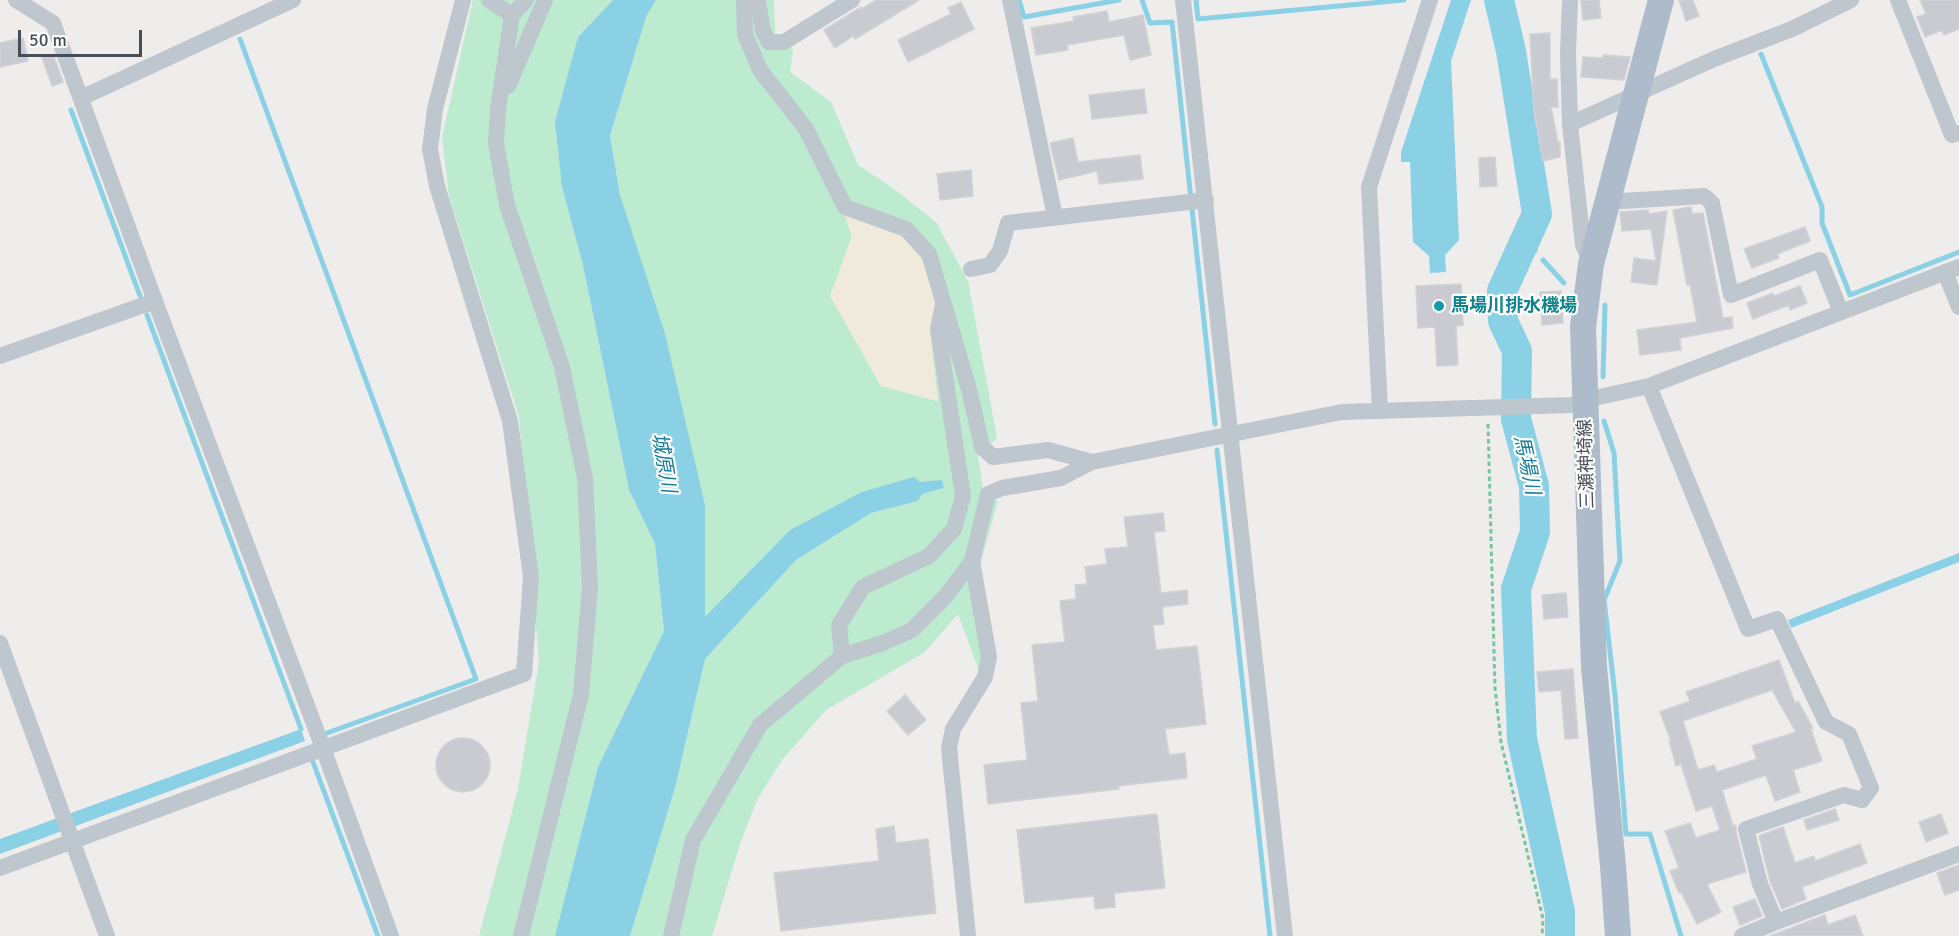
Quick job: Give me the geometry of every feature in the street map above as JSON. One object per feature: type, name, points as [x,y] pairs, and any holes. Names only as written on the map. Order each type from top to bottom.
[{"type":"main road","name":"三瀬神埼線","points":[[1618,936],[1594,667],[1582,327],[1591,264],[1661,0]]},
{"type":"street","points":[[16,0],[53,23],[391,936]]},
{"type":"street","points":[[81,98],[275,4],[293,0]]},
{"type":"street","points":[[0,868],[524,674],[531,576],[510,421],[437,186],[430,149],[435,109],[463,0]]},
{"type":"street","points":[[489,0],[512,15]]},
{"type":"street","points":[[521,936],[581,694],[590,586],[585,478],[562,367],[507,205],[496,144],[498,109],[512,15],[526,0]]},
{"type":"street","points":[[498,109],[545,0]]},
{"type":"street","points":[[744,0],[745,34],[760,70],[806,129],[844,207],[906,229],[929,254],[969,389],[982,447],[993,457],[1048,450],[1092,462]]},
{"type":"street","points":[[758,0],[763,31],[770,42],[784,42],[852,0]]},
{"type":"street","points":[[1010,0],[1055,217]]},
{"type":"street","points":[[1183,0],[1285,936]]},
{"type":"street","points":[[1380,411],[1369,187],[1430,0]]},
{"type":"street","points":[[1570,0],[1568,53],[1570,124],[1583,245],[1591,264]]},
{"type":"street","points":[[1570,124],[1714,59],[1791,29],[1851,0]]},
{"type":"street","points":[[1898,0],[1952,135],[1959,133]]},
{"type":"street","points":[[1606,202],[1704,196],[1712,203],[1731,295],[1820,260],[1841,312]]},
{"type":"street","points":[[971,269],[990,265],[999,250],[1008,223],[1206,200]]},
{"type":"street","points":[[671,936],[693,840],[760,725],[842,656],[883,644],[912,630],[945,597],[972,561],[988,494],[1002,488],[1061,478],[1092,462],[1342,412],[1571,405],[1649,386],[1952,269],[1959,307]]},
{"type":"street","points":[[842,656],[839,625],[863,587],[929,556],[954,529],[963,496],[938,329],[944,299]]},
{"type":"street","points":[[0,356],[155,301]]},
{"type":"street","points":[[1649,386],[1748,629],[1777,619],[1826,722],[1849,734],[1871,788],[1863,800],[1844,795],[1746,829],[1760,884],[1776,922]]},
{"type":"street","points":[[968,936],[949,748],[953,729],[985,677],[989,657],[972,561]]},
{"type":"street","points":[[0,643],[107,936]]},
{"type":"street","points":[[1742,936],[1959,854]]},
{"type":"path","points":[[1488,408],[1495,688],[1501,742],[1543,919],[1542,936]]},
{"type":"green space","points":[[473,0],[613,0],[578,37],[562,187],[583,265],[629,490],[655,544],[664,631],[598,767],[555,936],[479,936],[518,789],[539,662],[519,417],[449,196],[442,137]]},
{"type":"green space","points":[[656,0],[774,0],[775,34],[793,49],[790,72],[831,102],[858,165],[890,186],[936,222],[968,281],[997,438],[978,456],[984,494],[998,501],[979,569],[994,666],[979,671],[958,614],[925,652],[826,710],[782,760],[757,800],[740,844],[712,936],[630,936],[675,788],[705,659],[796,560],[871,513],[918,501],[922,494],[944,488],[942,480],[790,530],[705,618],[705,505],[620,195],[610,136],[646,17]],"holes":[[[845,216],[937,401],[881,386],[831,296],[852,236]]]},
{"type":"sand","points":[[845,215],[906,237],[921,253],[936,299],[930,329],[938,401],[881,386],[830,296],[852,236]]},
{"type":"water","name":"城原川","points":[[613,0],[656,0],[646,17],[610,136],[620,195],[665,334],[705,505],[705,617],[790,530],[862,492],[914,477],[920,482],[942,480],[944,488],[922,494],[918,501],[871,513],[796,560],[705,659],[675,788],[630,936],[555,936],[598,767],[664,631],[655,544],[629,490],[583,265],[562,187],[555,122],[578,37]]},
{"type":"water","points":[[1451,0],[1471,0],[1451,61],[1459,240],[1445,255],[1446,272],[1430,273],[1429,256],[1413,242],[1410,162],[1401,162],[1401,152]]},
{"type":"water","points":[[1959,553],[1959,562],[1791,628],[1788,620]]},
{"type":"water","points":[[301,729],[305,741],[0,854],[0,839]]},
{"type":"building","points":[[876,0],[919,0],[855,39],[853,36],[835,48],[824,30]]},
{"type":"building","points":[[1581,0],[1599,0],[1601,18],[1583,20]]},
{"type":"building","points":[[1679,0],[1693,0],[1699,16],[1686,21]]},
{"type":"building","points":[[1920,0],[1959,0],[1959,29],[1944,35],[1942,30],[1925,37],[1917,17],[1926,14]]},
{"type":"building","points":[[961,2],[974,29],[908,62],[898,40],[951,14],[948,8]]},
{"type":"building","points":[[1107,11],[1109,22],[1143,15],[1151,55],[1130,60],[1124,35],[1067,45],[1068,50],[1036,55],[1031,28],[1074,21],[1073,17]]},
{"type":"building","points":[[1550,33],[1550,79],[1557,79],[1558,107],[1551,107],[1558,143],[1560,142],[1560,157],[1543,161],[1534,111],[1530,34]]},
{"type":"building","points":[[23,38],[28,61],[0,67],[0,43]]},
{"type":"building","points":[[53,54],[63,82],[52,86],[42,58]]},
{"type":"building","points":[[1603,55],[1630,57],[1624,80],[1581,77],[1583,57],[1603,58]]},
{"type":"building","points":[[1144,89],[1147,113],[1092,119],[1089,95]]},
{"type":"building","points":[[1073,138],[1078,162],[1140,155],[1143,179],[1099,184],[1097,171],[1059,180],[1050,143]]},
{"type":"building","points":[[1495,157],[1497,186],[1480,187],[1479,158]]},
{"type":"building","points":[[971,170],[973,196],[940,200],[937,174]]},
{"type":"building","points":[[1691,207],[1692,214],[1703,213],[1723,318],[1732,317],[1733,328],[1680,338],[1681,350],[1640,355],[1637,330],[1697,322],[1690,285],[1687,285],[1673,210]]},
{"type":"building","points":[[1648,210],[1649,214],[1667,211],[1657,285],[1631,282],[1634,258],[1656,261],[1651,229],[1622,231],[1620,212]]},
{"type":"building","points":[[1805,227],[1810,241],[1777,254],[1779,258],[1752,268],[1744,249]]},
{"type":"building","name":"馬場川排水機場","points":[[1461,284],[1463,325],[1456,326],[1458,365],[1437,366],[1435,327],[1418,328],[1416,286]]},
{"type":"building","points":[[1800,286],[1807,303],[1790,310],[1789,305],[1753,319],[1747,303]]},
{"type":"building","points":[[1561,291],[1563,323],[1542,325],[1540,292]]},
{"type":"building","points":[[1163,513],[1165,531],[1154,532],[1161,593],[1187,590],[1188,604],[1162,607],[1164,624],[1153,625],[1156,650],[1197,646],[1206,724],[1165,729],[1169,755],[1185,753],[1187,778],[1118,786],[1119,789],[988,804],[984,765],[1027,760],[1021,703],[1038,701],[1032,645],[1065,642],[1060,601],[1076,599],[1075,585],[1087,584],[1085,567],[1107,564],[1105,549],[1128,547],[1124,517]]},
{"type":"building","points":[[1566,593],[1568,617],[1544,619],[1542,595]]},
{"type":"building","points":[[1779,660],[1795,703],[1798,701],[1813,728],[1811,729],[1822,761],[1793,770],[1800,792],[1775,801],[1766,775],[1722,790],[1733,826],[1736,825],[1746,872],[1707,884],[1721,912],[1697,924],[1681,892],[1679,893],[1670,871],[1679,868],[1665,831],[1690,823],[1696,838],[1720,830],[1712,806],[1696,811],[1681,764],[1676,766],[1669,741],[1671,741],[1660,712],[1690,701],[1686,692]],"holes":[[[1772,690],[1796,732],[1752,746],[1757,759],[1717,772],[1714,765],[1698,770],[1683,721]]]},
{"type":"building","points":[[1573,669],[1578,738],[1565,739],[1561,690],[1539,692],[1537,672]]},
{"type":"building","points":[[905,695],[926,720],[908,735],[887,711]]},
{"type":"building","points":[[463,738],[473,740],[482,746],[488,755],[490,765],[488,775],[482,784],[473,790],[463,792],[453,790],[444,784],[438,775],[436,765],[438,755],[444,746],[453,740]]},
{"type":"building","points":[[1835,809],[1839,820],[1807,830],[1804,820]]},
{"type":"building","points":[[1157,814],[1165,888],[1114,893],[1115,907],[1095,909],[1094,896],[1025,903],[1017,830]]},
{"type":"building","points":[[1941,814],[1948,833],[1926,842],[1919,822]]},
{"type":"building","points":[[894,826],[896,843],[928,839],[936,913],[781,931],[774,873],[879,861],[876,829]]},
{"type":"building","points":[[1783,827],[1795,863],[1814,856],[1815,861],[1860,844],[1867,863],[1802,887],[1806,899],[1782,909],[1770,881],[1759,836]]},
{"type":"building","points":[[1959,865],[1959,890],[1945,895],[1937,873]]},
{"type":"building","points":[[1755,899],[1762,916],[1740,925],[1733,907]]},
{"type":"building","points":[[1825,915],[1828,925],[1855,915],[1863,936],[1770,936]]},
{"type":"waterway","points":[[1019,0],[1024,17],[1119,0]]},
{"type":"waterway","points":[[1142,0],[1150,23],[1172,22],[1215,424]]},
{"type":"waterway","points":[[1196,0],[1198,19],[1404,0]]},
{"type":"waterway","name":"馬場川","points":[[1499,0],[1511,51],[1537,214],[1502,291],[1503,321],[1517,351],[1516,419],[1534,486],[1535,532],[1516,589],[1522,739],[1560,912],[1560,936]]},
{"type":"waterway","points":[[240,39],[476,679],[327,733]]},
{"type":"waterway","points":[[1761,54],[1822,207],[1822,223],[1850,295],[1959,252]]},
{"type":"waterway","points":[[71,110],[140,296]]},
{"type":"waterway","points":[[1526,241],[1535,251]]},
{"type":"waterway","points":[[1543,260],[1564,283]]},
{"type":"waterway","points":[[1603,377],[1605,305]]},
{"type":"waterway","points":[[147,315],[301,729]]},
{"type":"waterway","points":[[1604,421],[1614,453],[1620,561],[1604,600],[1615,695],[1626,834],[1650,834],[1681,936]]},
{"type":"waterway","points":[[1217,450],[1270,936]]},
{"type":"waterway","points":[[313,762],[378,936]]},
{"type":"place","name":"馬場川排水機場","points":[[1439,306]]}]
